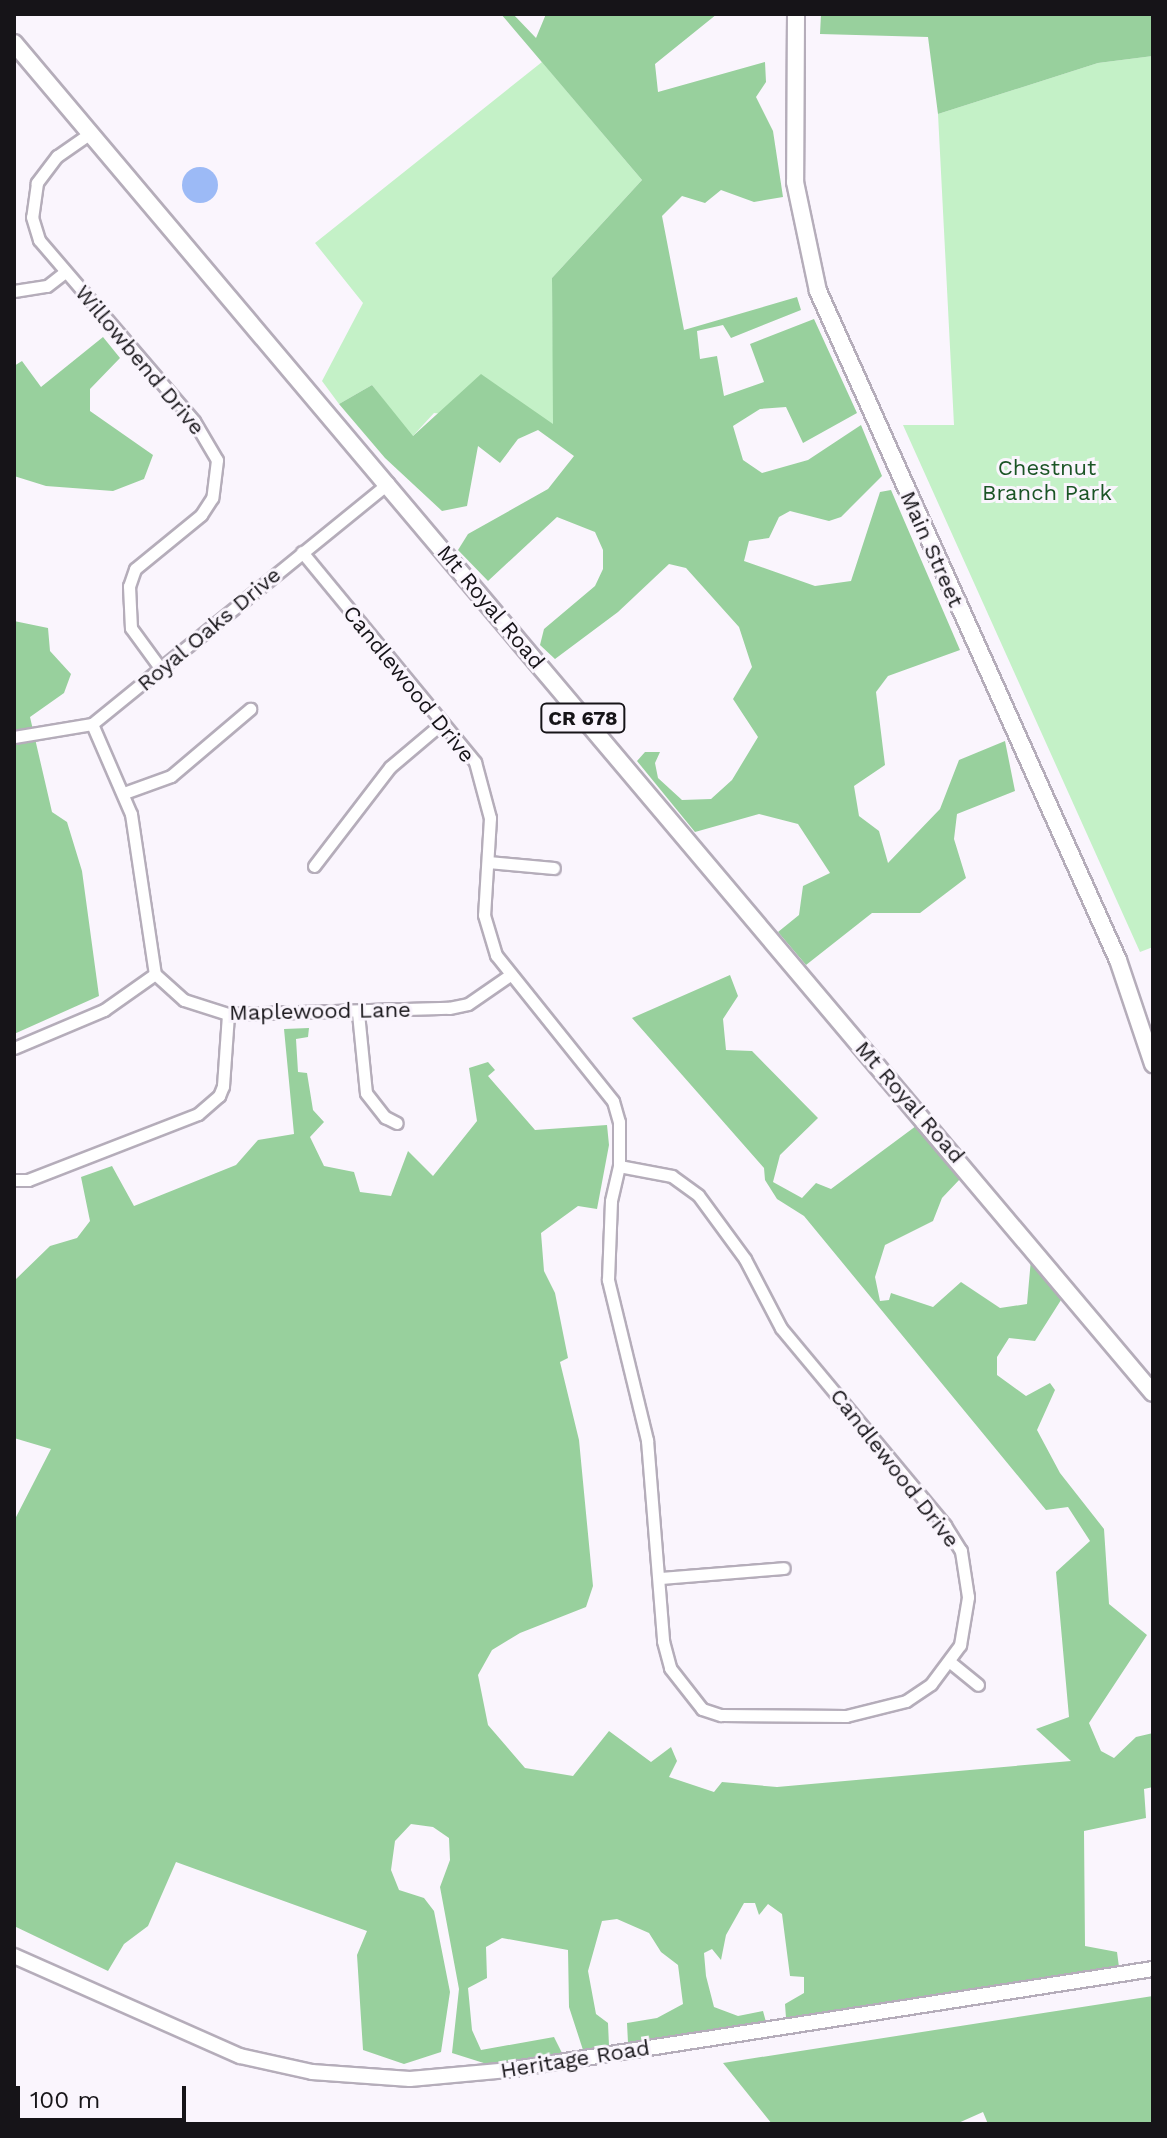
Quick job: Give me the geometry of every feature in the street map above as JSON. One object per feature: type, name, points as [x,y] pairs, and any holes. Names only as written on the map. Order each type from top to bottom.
[{"type":"main road","name":"Main Street","points":[[796,14],[795,182],[818,291],[1118,960],[1153,1064]]},
{"type":"main road","name":"Mt Royal Road","points":[[14,43],[389,483],[1149,1386]]},
{"type":"street","name":"Willowbend Drive","points":[[89,134],[46,168],[32,199],[39,240],[194,421],[217,460],[212,498],[201,515],[135,569],[129,586],[131,628],[161,669]]},
{"type":"street","points":[[14,291],[47,286],[65,272]]},
{"type":"street","name":"Royal Oaks Drive","points":[[14,737],[92,724],[389,483]]},
{"type":"street","name":"Candlewood Drive","points":[[302,552],[482,776],[490,818],[485,924],[496,955],[613,1101],[619,1122],[619,1166],[611,1201],[608,1280],[647,1440],[663,1641],[670,1668],[702,1709],[721,1715],[794,1719],[884,1710],[931,1684],[960,1645],[968,1597],[961,1551],[945,1525],[781,1328],[745,1259],[698,1195],[672,1176],[619,1166]]},
{"type":"street","points":[[124,793],[171,776],[250,709]]},
{"type":"street","points":[[314,866],[390,767],[442,723]]},
{"type":"street","points":[[14,1048],[104,1010],[155,974],[142,911],[136,831],[124,793],[92,724]]},
{"type":"street","points":[[488,862],[554,868]]},
{"type":"street","name":"Maplewood Lane","points":[[155,974],[184,1000],[228,1014],[358,1013],[468,1004],[510,975]]},
{"type":"street","points":[[358,1013],[366,1093],[385,1117],[397,1123]]},
{"type":"street","points":[[14,1180],[28,1180],[198,1114],[219,1096],[225,1078],[228,1014]]},
{"type":"street","points":[[660,1578],[784,1568]]},
{"type":"street","points":[[950,1662],[978,1685]]},
{"type":"street","name":"Heritage Road","points":[[14,1956],[240,2056],[312,2072],[410,2079],[521,2068],[1153,1969]]},
{"type":"green space","points":[[501,14],[513,14],[536,38],[546,14],[717,14],[655,64],[658,92],[765,62],[766,82],[756,97],[773,131],[783,197],[754,202],[721,190],[705,203],[682,196],[662,216],[684,330],[797,297],[801,310],[731,338],[723,325],[697,331],[700,359],[717,356],[724,396],[764,382],[750,344],[814,319],[857,413],[803,443],[786,407],[760,409],[733,426],[743,460],[762,473],[808,460],[861,425],[882,476],[841,517],[829,521],[790,511],[779,517],[769,538],[749,541],[744,561],[815,586],[851,581],[880,492],[891,490],[960,650],[888,676],[876,692],[885,765],[854,786],[859,816],[879,831],[888,863],[940,809],[959,760],[1005,741],[1015,791],[957,814],[954,839],[966,878],[920,913],[872,913],[806,965],[778,932],[799,915],[803,886],[830,873],[798,824],[759,814],[695,832],[637,761],[645,752],[660,752],[655,763],[658,778],[682,800],[711,799],[732,780],[758,737],[733,699],[752,667],[739,627],[686,568],[669,564],[618,612],[555,659],[540,645],[544,629],[595,586],[603,569],[603,550],[595,532],[557,517],[488,581],[458,550],[468,534],[548,489],[574,456],[538,430],[518,439],[500,463],[478,446],[467,506],[442,511],[385,458],[339,404],[372,385],[413,436],[481,374],[553,424],[552,278],[642,180]]},
{"type":"green space","points":[[821,14],[1153,14],[1153,56],[1098,63],[938,114],[928,37],[820,34]]},
{"type":"green space","name":"Chestnut Branch Park","points":[[1153,56],[1153,947],[1140,952],[903,425],[954,425],[938,114],[1098,63]]},
{"type":"green space","points":[[542,62],[642,180],[552,278],[554,425],[434,413],[412,437],[372,385],[339,404],[322,381],[363,303],[315,243]]},
{"type":"green space","points":[[103,337],[120,358],[90,389],[90,411],[153,455],[144,479],[113,491],[46,486],[14,476],[14,366],[22,361],[41,387]]},
{"type":"green space","points":[[14,621],[48,628],[50,651],[71,674],[64,693],[30,717],[52,812],[67,822],[82,871],[99,996],[14,1034]]},
{"type":"green space","points":[[730,975],[738,996],[723,1019],[726,1050],[752,1051],[818,1118],[780,1155],[773,1182],[802,1198],[816,1183],[831,1189],[916,1126],[960,1179],[942,1198],[933,1221],[885,1245],[875,1277],[880,1301],[889,1300],[891,1293],[933,1307],[961,1282],[1000,1308],[1027,1304],[1031,1259],[1061,1300],[1035,1341],[1009,1338],[997,1357],[997,1375],[1026,1396],[1050,1383],[1055,1390],[1037,1430],[1060,1473],[1104,1529],[1109,1604],[1147,1635],[1089,1723],[1101,1751],[1114,1758],[1136,1737],[1153,1733],[1153,1787],[1144,1789],[1146,1818],[1084,1831],[1085,1946],[1117,1952],[1119,1967],[786,2018],[785,2004],[804,1993],[804,1977],[790,1976],[782,1914],[768,1904],[759,1915],[755,1903],[744,1903],[726,1935],[721,1960],[712,1949],[704,1953],[706,1976],[714,2007],[738,2016],[763,2011],[766,2022],[628,2043],[627,2023],[657,2018],[683,2004],[678,1965],[661,1952],[649,1933],[617,1919],[602,1921],[588,1971],[596,2014],[608,2023],[609,2046],[583,2050],[569,2007],[568,1950],[502,1938],[486,1947],[487,1978],[468,1988],[472,2030],[481,2050],[554,2037],[562,2053],[490,2065],[452,2053],[459,1989],[440,1887],[450,1860],[449,1838],[433,1827],[411,1824],[395,1841],[391,1870],[399,1890],[424,1898],[434,1911],[450,1992],[441,2052],[404,2064],[363,2050],[357,1955],[367,1931],[176,1862],[148,1926],[124,1944],[108,1971],[14,1926],[14,1521],[51,1449],[14,1438],[14,1281],[50,1246],[77,1238],[90,1221],[81,1177],[112,1166],[134,1206],[236,1165],[258,1140],[294,1134],[284,1029],[309,1028],[308,1037],[296,1039],[298,1072],[307,1073],[313,1110],[324,1122],[310,1137],[324,1166],[354,1172],[360,1192],[391,1196],[408,1151],[433,1176],[477,1121],[469,1068],[488,1062],[495,1070],[488,1076],[535,1130],[607,1125],[609,1145],[597,1209],[578,1206],[541,1233],[544,1271],[555,1293],[568,1358],[560,1362],[579,1440],[593,1586],[586,1607],[520,1633],[492,1650],[478,1675],[488,1725],[525,1768],[573,1776],[609,1731],[651,1762],[671,1747],[677,1761],[669,1777],[714,1792],[722,1782],[777,1787],[1071,1761],[1036,1729],[1069,1717],[1056,1572],[1090,1541],[1068,1507],[1046,1510],[804,1216],[777,1199],[765,1180],[764,1168],[632,1018]]},
{"type":"green space","points":[[1153,1996],[1153,2124],[988,2124],[983,2112],[956,2124],[772,2124],[723,2063]]},
{"type":"water","points":[[200,167],[213,172],[218,185],[213,198],[200,203],[187,198],[182,185],[187,172]]}]
